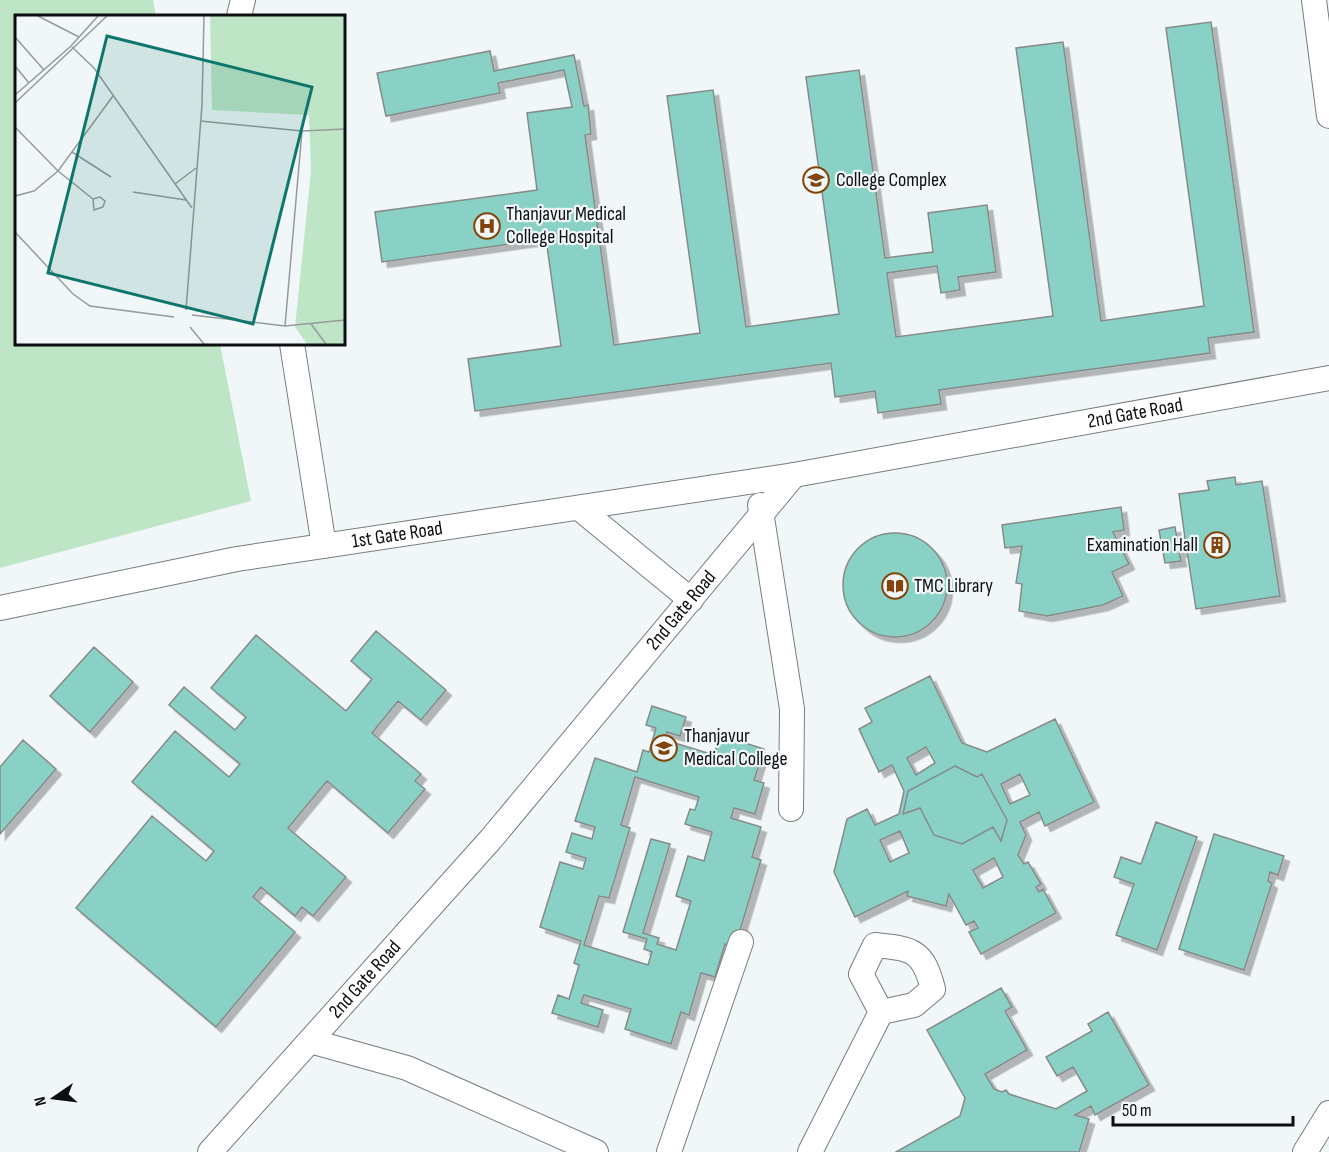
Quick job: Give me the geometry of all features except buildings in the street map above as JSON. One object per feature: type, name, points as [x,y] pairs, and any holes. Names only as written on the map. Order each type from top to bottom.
[{"type":"street","points":[[239,15],[243,0]]},
{"type":"street","points":[[1314,0],[1329,116]]},
{"type":"street","points":[[292,345],[324,546]]},
{"type":"street","name":"2nd Gate Road","points":[[210,1152],[491,839],[795,475],[1329,378]]},
{"type":"street","name":"1st Gate Road","points":[[0,608],[237,559],[795,475]]},
{"type":"street","points":[[757,481],[792,709],[791,809]]},
{"type":"street","points":[[579,507],[690,600]]},
{"type":"street","points":[[669,1152],[741,942]]},
{"type":"street","points":[[810,1152],[881,1012]]},
{"type":"street","points":[[310,1041],[407,1068],[596,1152]]},
{"type":"street","points":[[1305,1152],[1329,1113]]},
{"type":"green space","points":[[0,0],[153,0],[156,15],[15,15],[15,345],[220,345],[251,501],[0,568]]},
{"type":"place","name":"College Complex","points":[[816,180]]},
{"type":"place","name":"Thanjavur Medical College Hospital","points":[[487,226]]},
{"type":"place","name":"Examination Hall","points":[[1217,545]]},
{"type":"place","name":"TMC Library","points":[[895,586]]},
{"type":"place","name":"Thanjavur Medical College","points":[[664,748]]}]
